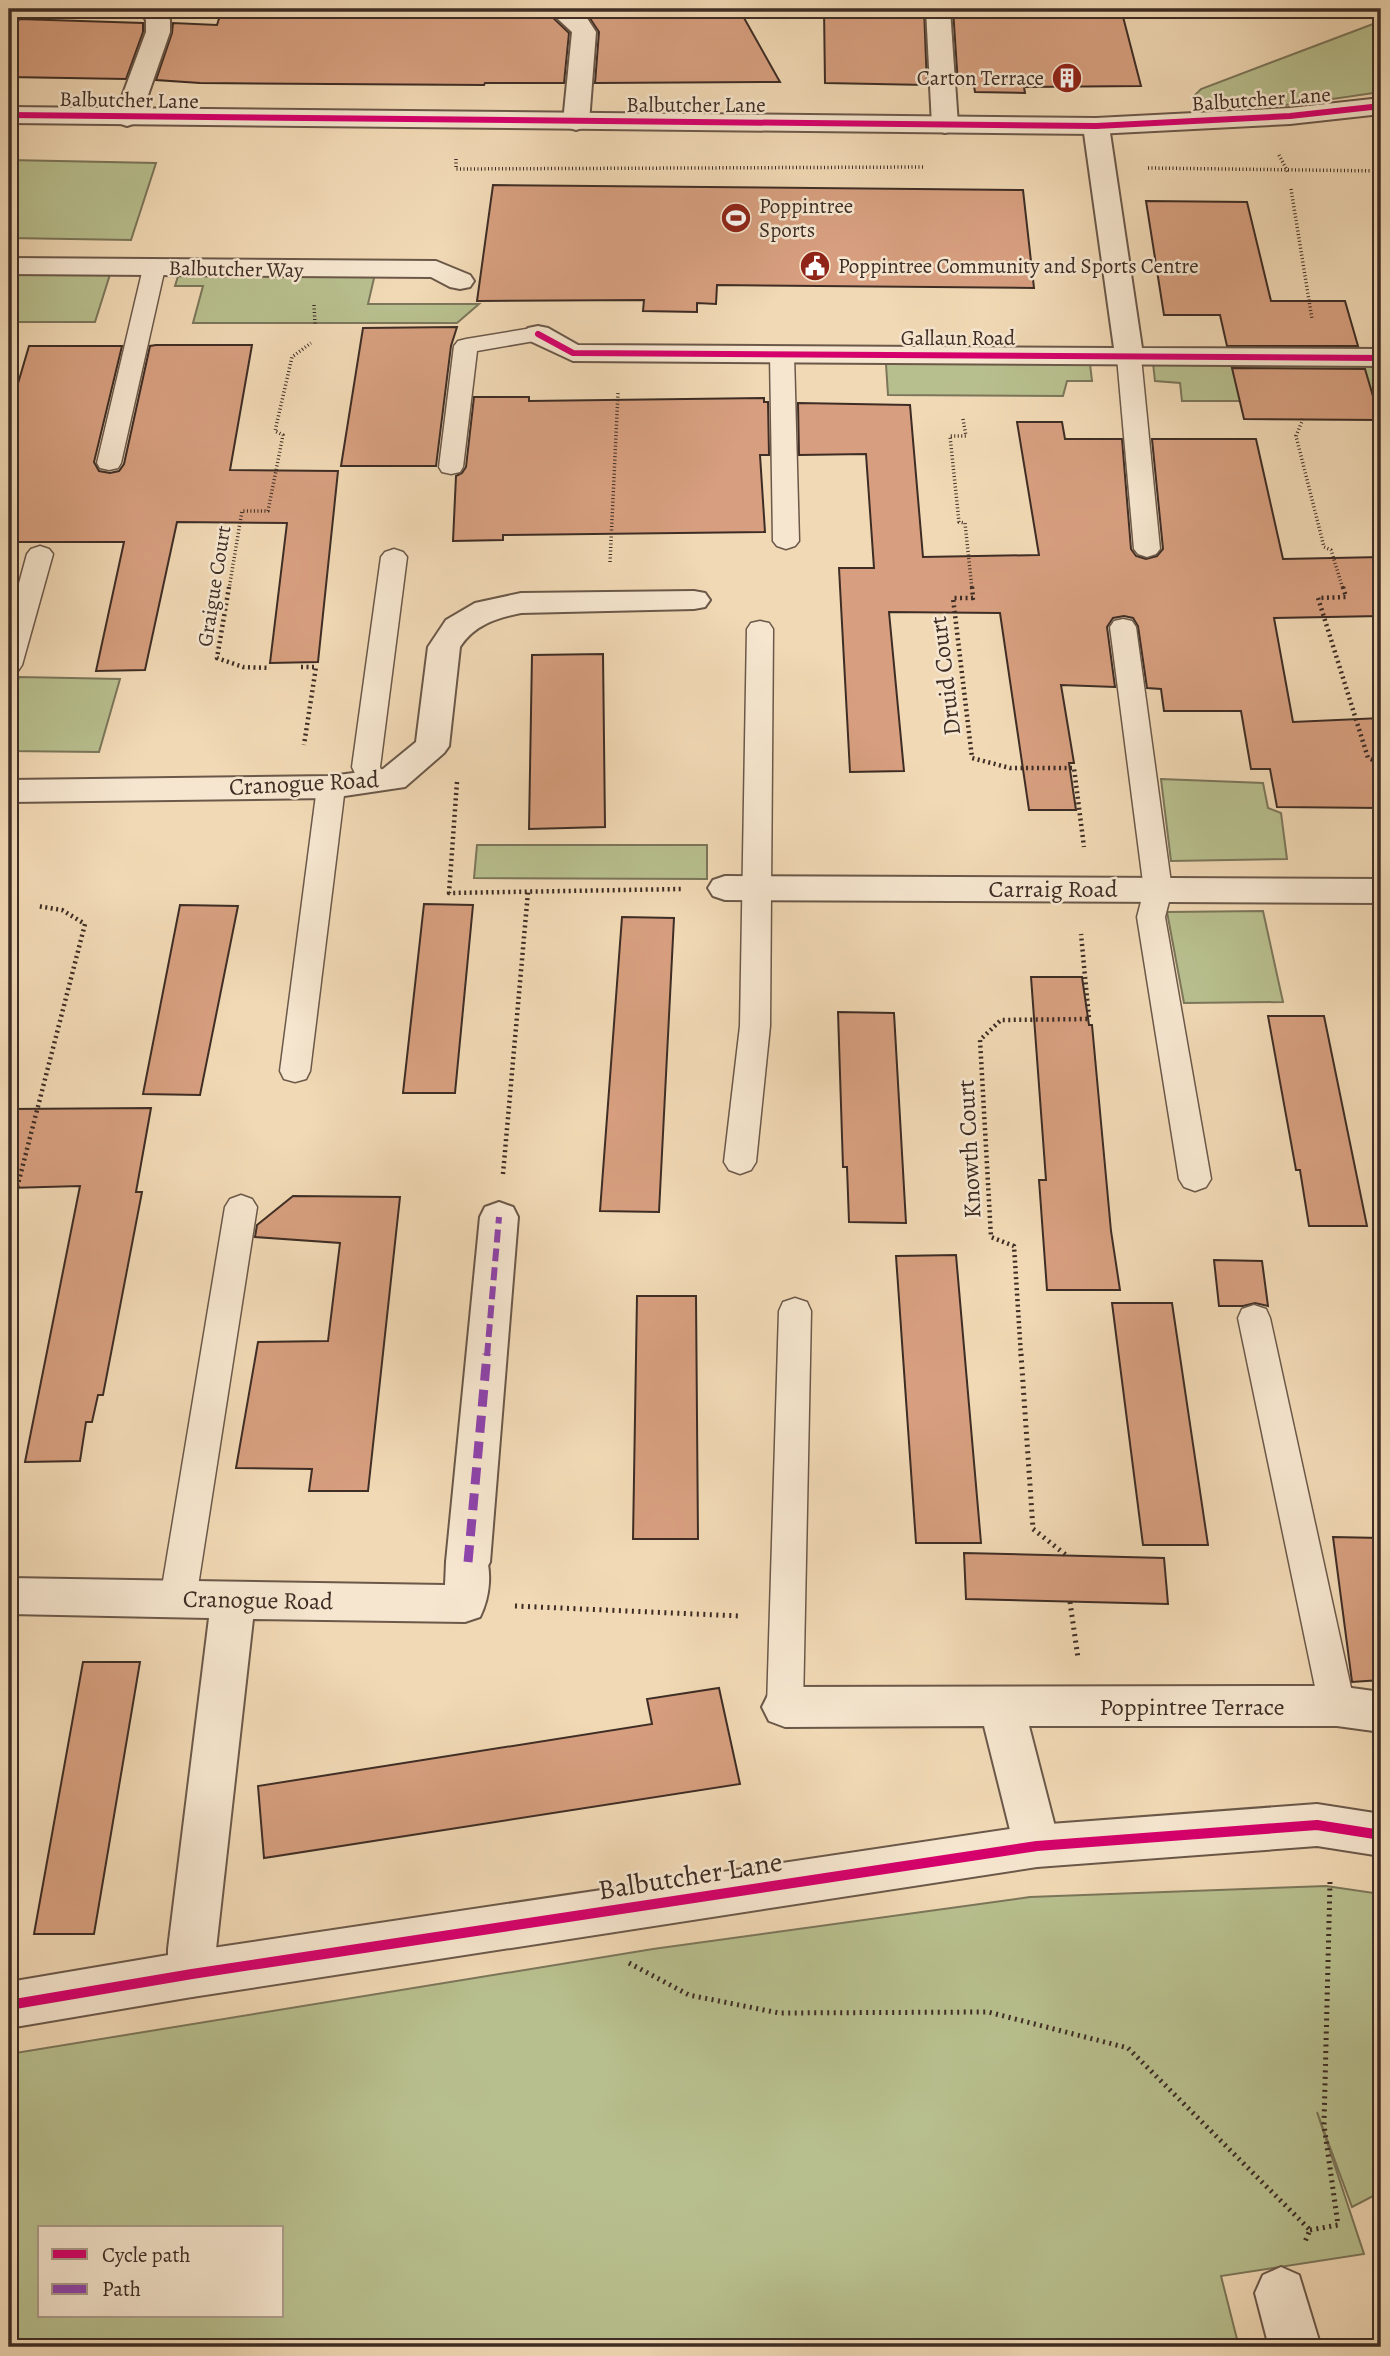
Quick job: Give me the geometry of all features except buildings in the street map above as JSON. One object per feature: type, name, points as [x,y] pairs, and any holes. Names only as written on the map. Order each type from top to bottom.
[{"type":"street","points":[[127,118],[158,32],[158,20],[150,9]]},
{"type":"street","points":[[559,9],[576,20],[584,32],[576,122]]},
{"type":"street","points":[[938,9],[945,125]]},
{"type":"street","name":"Balbutcher Lane","points":[[9,115],[1096,126],[1290,116],[1381,106]]},
{"type":"street","points":[[1096,126],[1129,357]]},
{"type":"street","name":"Balbutcher Way","points":[[9,266],[436,269],[460,281]]},
{"type":"street","name":"Gallaun Road","points":[[538,334],[573,353],[1381,358]]},
{"type":"street","name":"Cranogue Road","points":[[9,790],[331,786],[382,779],[432,746],[443,647],[457,627],[486,610],[522,603],[694,600]]},
{"type":"street","name":"Carraig Road","points":[[740,888],[1381,891]]},
{"type":"street","points":[[465,1604],[499,1217]]},
{"type":"street","name":"Cranogue Road","points":[[9,1596],[465,1604]]},
{"type":"street","points":[[192,1974],[194,1936],[233,1600]]},
{"type":"street","name":"Poppintree Terrace","points":[[785,1707],[1337,1706],[1381,1712]]},
{"type":"street","points":[[1002,1707],[1037,1846]]},
{"type":"street","name":"Balbutcher Lane","points":[[9,2005],[192,1974],[1037,1846],[1317,1825],[1381,1835]]},
{"type":"street","points":[[1281,2293],[1295,2347]]},
{"type":"lane","points":[[109,463],[154,268]]},
{"type":"lane","points":[[451,467],[467,346],[538,334]]},
{"type":"lane","points":[[782,354],[786,541]]},
{"type":"lane","points":[[1129,357],[1147,549]]},
{"type":"lane","points":[[9,665],[40,554]]},
{"type":"lane","points":[[382,779],[366,768],[394,557]]},
{"type":"lane","points":[[1123,627],[1158,890],[1152,917],[1195,1179]]},
{"type":"lane","points":[[740,1162],[755,1026],[740,888],[760,629]]},
{"type":"lane","points":[[295,1071],[331,786]]},
{"type":"lane","points":[[178,1599],[241,1207]]},
{"type":"lane","points":[[785,1707],[795,1311]]},
{"type":"lane","points":[[1254,1318],[1337,1706]]},
{"type":"path","points":[[457,148],[456,169],[934,167]]},
{"type":"path","points":[[1136,168],[1381,172]]},
{"type":"path","points":[[1291,189],[1313,327]]},
{"type":"path","points":[[608,601],[620,353]]},
{"type":"path","points":[[1303,419],[1296,436],[1324,547],[1331,550],[1346,597],[1318,598],[1368,758],[1381,763]]},
{"type":"path","points":[[297,787],[316,667],[301,667]]},
{"type":"path","points":[[382,779],[457,779],[449,893],[740,888]]},
{"type":"path","points":[[499,1217],[528,892]]},
{"type":"path","points":[[9,1219],[85,924],[75,915],[55,906],[37,906]]},
{"type":"path","points":[[465,1604],[740,1616],[746,1627]]},
{"type":"path","points":[[1310,2230],[1338,2225],[1324,2125],[1330,1882]]},
{"type":"path","points":[[618,1958],[689,1995],[779,2013],[988,2012],[1128,2048],[1310,2230]]},
{"type":"path","points":[[1281,2293],[1310,2230]]},
{"type":"green space","points":[[1381,21],[1381,92],[1298,104],[1199,110],[1195,95],[1201,89]]},
{"type":"green space","points":[[9,160],[156,163],[131,240],[9,238]]},
{"type":"green space","points":[[9,267],[112,268],[95,322],[9,322]]},
{"type":"green space","points":[[179,273],[375,274],[368,304],[479,304],[457,323],[193,323],[203,286],[175,286]]},
{"type":"green space","points":[[1153,363],[1381,366],[1381,401],[1182,401],[1180,383],[1155,381]]},
{"type":"green space","points":[[886,364],[1090,364],[1092,381],[1067,381],[1063,396],[888,395]]},
{"type":"green space","points":[[19,677],[120,679],[99,752],[9,751],[9,710]]},
{"type":"green space","points":[[1161,779],[1263,783],[1268,808],[1281,813],[1287,859],[1171,861]]},
{"type":"green space","points":[[477,845],[707,845],[707,879],[474,878]]},
{"type":"green space","points":[[1263,911],[1283,1002],[1184,1003],[1167,912]]},
{"type":"green space","points":[[1326,1886],[1381,1894],[1381,2192],[1352,2207],[1317,2112],[1364,2254],[1221,2276],[1239,2347],[9,2347],[9,2054],[653,1949],[1030,1897]]},
{"type":"marked path","points":[[468,1562],[499,1217]]},
{"type":"cycle path","points":[[9,115],[1096,126],[1290,116],[1381,106]]},
{"type":"cycle path","points":[[538,334],[573,353],[1381,358]]},
{"type":"cycle path","points":[[9,2005],[192,1974],[1037,1846],[1317,1825],[1381,1835]]},
{"type":"place","name":"Carton Terrace","points":[[1067,78]]},
{"type":"place","name":"Poppintree Sports","points":[[736,218]]},
{"type":"place","name":"Poppintree Community and Sports Centre","points":[[815,266]]}]
